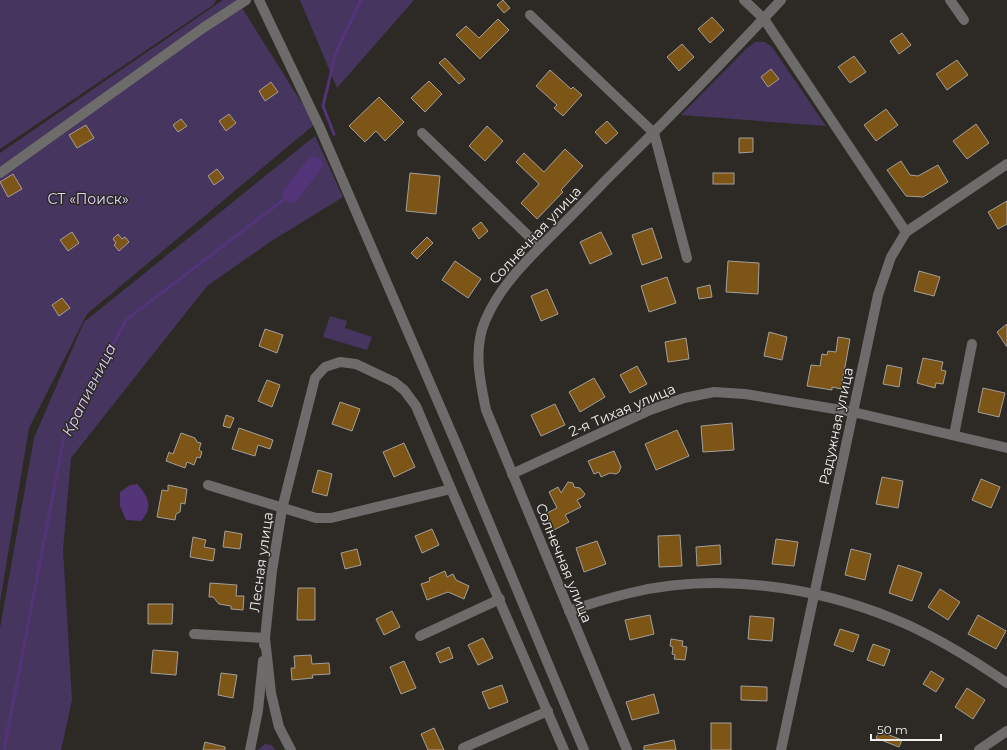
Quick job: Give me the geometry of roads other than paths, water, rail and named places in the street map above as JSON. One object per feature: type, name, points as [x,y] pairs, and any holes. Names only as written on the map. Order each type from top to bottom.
[{"type":"street","points":[[0,173],[203,28],[246,0]]},
{"type":"street","points":[[259,0],[323,135],[458,448],[584,750]]},
{"type":"street","points":[[744,0],[764,19],[906,232]]},
{"type":"street","name":"Солнечная улица","points":[[627,750],[486,410],[479,378],[478,350],[484,322],[497,296],[540,247],[654,133],[781,0]]},
{"type":"street","points":[[950,0],[964,20]]},
{"type":"street","points":[[530,15],[654,133],[687,258]]},
{"type":"street","points":[[422,132],[540,247]]},
{"type":"street","name":"Радужная улица","points":[[781,750],[878,295],[891,257],[906,232],[1007,164]]},
{"type":"street","points":[[954,434],[972,344]]},
{"type":"street","name":"Лесная улица","points":[[291,750],[279,727],[271,693],[265,638],[272,571],[282,509],[315,378],[325,367],[340,362],[356,364],[394,382],[404,390],[416,406],[451,489]]},
{"type":"street","name":"2-я Тихая улица","points":[[512,474],[650,410],[684,398],[714,392],[745,394],[853,412],[954,434],[1007,448]]},
{"type":"street","points":[[208,485],[282,509],[316,518],[331,518],[451,489],[500,599],[564,750]]},
{"type":"street","points":[[569,611],[631,592],[673,586],[718,583],[771,586],[815,593],[894,619],[933,638],[976,662],[1007,683]]},
{"type":"street","points":[[420,636],[500,599]]},
{"type":"street","points":[[194,634],[265,638],[258,710],[250,750]]},
{"type":"street","points":[[463,748],[548,711]]},
{"type":"street","points":[[979,750],[1007,731]]},
{"type":"waterway","name":"Крапивница","points":[[334,134],[323,106],[336,52],[361,0]]},
{"type":"waterway","name":"Крапивница","points":[[291,194],[314,165]]},
{"type":"waterway","name":"Крапивница","points":[[4,750],[64,437],[126,320],[291,194]]},
{"type":"park label","name":"СТ «Поиск»","points":[[88,199]]}]
